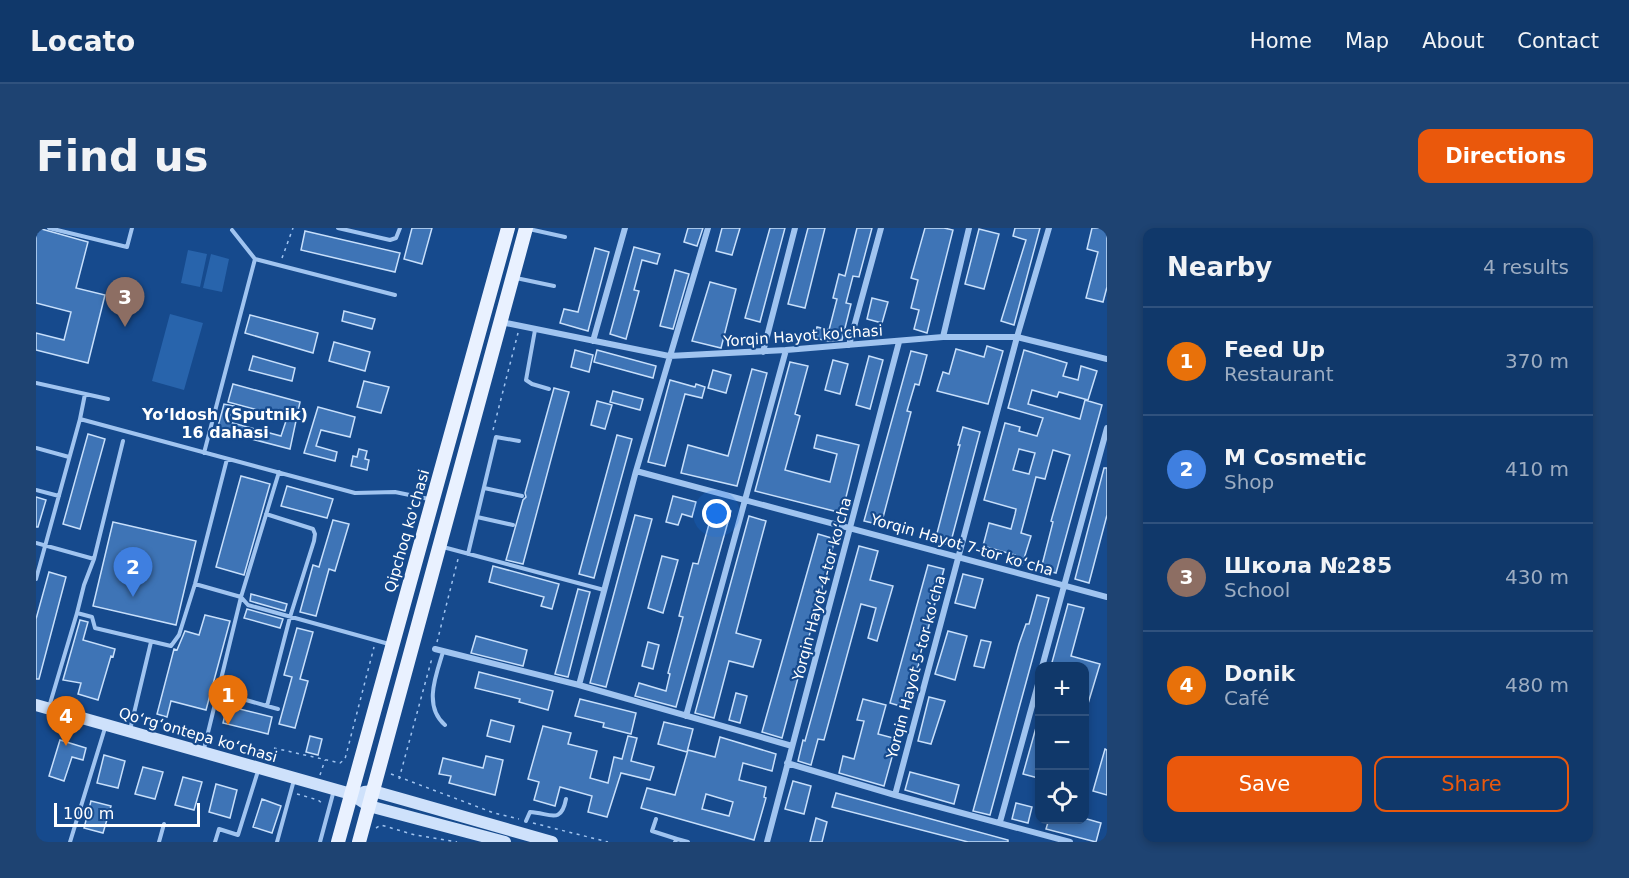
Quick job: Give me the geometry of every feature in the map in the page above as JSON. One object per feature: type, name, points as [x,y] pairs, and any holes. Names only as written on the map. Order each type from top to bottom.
[{"type":"main road","name":"Qipchoq ko'chasi","points":[[338,842],[508,228]]},
{"type":"main road","points":[[359,842],[526,228]]},
{"type":"main road","name":"Qoʻrgʻontepa koʻchasi","points":[[42,707],[351,794]]},
{"type":"main road","points":[[351,794],[373,791],[552,842]]},
{"type":"main road","points":[[351,794],[369,806],[504,842]]},
{"type":"street","points":[[593,341],[625,228]]},
{"type":"street","points":[[579,685],[636,471],[708,228]]},
{"type":"street","points":[[763,351],[795,228]]},
{"type":"street","points":[[849,345],[881,228]]},
{"type":"street","points":[[943,337],[969,228]]},
{"type":"street","name":"Yorqin Hayot 5-tor koʻcha","points":[[895,795],[1017,337],[1049,228]]},
{"type":"street","name":"Yorqin Hayot ko'chasi","points":[[501,322],[669,356],[786,350],[943,337],[1017,337],[1106,356]]},
{"type":"street","name":"Yorqin Hayot 4-tor koʻcha","points":[[767,842],[899,342]]},
{"type":"street","points":[[686,716],[786,350]]},
{"type":"street","points":[[1043,662],[1107,428]]},
{"type":"street","name":"Yorqin Hayot 7-tor koʻcha","points":[[636,471],[1107,597]]},
{"type":"street","points":[[435,649],[579,685],[792,746]]},
{"type":"street","points":[[1000,822],[1035,695]]},
{"type":"street","points":[[787,763],[1070,842]]},
{"type":"lane","points":[[49,228],[127,247],[132,228]]},
{"type":"lane","points":[[338,228],[390,240],[396,238],[400,228]]},
{"type":"lane","points":[[526,228],[565,237]]},
{"type":"lane","points":[[232,230],[255,259],[395,295]]},
{"type":"lane","points":[[204,453],[255,259]]},
{"type":"lane","points":[[513,277],[554,286]]},
{"type":"lane","points":[[536,329],[526,380],[549,389]]},
{"type":"lane","points":[[36,383],[108,399]]},
{"type":"lane","points":[[36,579],[85,394]]},
{"type":"lane","points":[[80,419],[355,492],[395,492],[432,500]]},
{"type":"lane","points":[[468,554],[496,437],[519,441]]},
{"type":"lane","points":[[42,707],[94,560],[123,441]]},
{"type":"lane","points":[[36,448],[69,457]]},
{"type":"lane","points":[[77,613],[92,617],[95,628],[171,646],[179,635],[195,584],[226,459]]},
{"type":"lane","points":[[203,752],[241,597],[279,472]]},
{"type":"lane","points":[[484,488],[522,496]]},
{"type":"lane","points":[[36,490],[59,496]]},
{"type":"lane","points":[[266,514],[313,529],[315,534],[290,616],[267,706]]},
{"type":"lane","points":[[477,517],[513,525]]},
{"type":"lane","points":[[36,543],[94,560]]},
{"type":"lane","points":[[439,546],[604,590]]},
{"type":"lane","points":[[195,584],[241,597],[248,605],[392,645]]},
{"type":"lane","points":[[129,731],[151,642]]},
{"type":"lane","points":[[443,651],[432,695],[437,718],[445,724]]},
{"type":"lane","points":[[218,692],[278,709]]},
{"type":"lane","points":[[70,842],[106,724]]},
{"type":"lane","points":[[215,842],[219,830],[238,835],[259,767]]},
{"type":"lane","points":[[277,842],[295,779]]},
{"type":"lane","points":[[320,842],[334,790]]},
{"type":"lane","points":[[526,821],[530,812],[556,816],[561,814],[566,799]]},
{"type":"lane","points":[[656,819],[652,831],[676,841],[688,842]]},
{"type":"lane","points":[[159,842],[164,824]]},
{"type":"path","points":[[279,265],[292,228]]},
{"type":"path","points":[[274,748],[340,764],[345,759],[376,640]]},
{"type":"path","points":[[320,775],[325,760]]},
{"type":"path","points":[[386,772],[399,779],[494,813],[608,842]]},
{"type":"path","points":[[291,792],[314,798],[324,805],[328,813]]},
{"type":"path","points":[[373,831],[381,825],[415,835],[457,842]]},
{"type":"shaded area","points":[[188,250],[207,254],[200,287],[181,283]]},
{"type":"shaded area","points":[[211,254],[229,259],[222,292],[203,288]]},
{"type":"shaded area","points":[[170,314],[203,323],[184,390],[152,381]]},
{"type":"building","points":[[38,228],[88,242],[76,288],[105,295],[88,363],[36,350],[36,333],[64,340],[71,312],[36,303],[36,235]]},
{"type":"building","points":[[412,228],[432,228],[422,264],[404,259]]},
{"type":"building","points":[[688,228],[703,228],[697,246],[684,242]]},
{"type":"building","points":[[722,228],[740,228],[732,255],[716,251]]},
{"type":"building","points":[[770,228],[785,228],[760,322],[745,318]]},
{"type":"building","points":[[808,228],[825,228],[805,308],[788,304]]},
{"type":"building","points":[[857,228],[872,228],[859,277],[853,276],[846,303],[851,304],[842,340],[828,341],[814,338],[817,327],[829,330],[837,299],[833,298],[839,274],[845,276]]},
{"type":"building","points":[[925,228],[953,230],[927,333],[914,329],[919,310],[911,308],[918,280],[911,278]]},
{"type":"building","points":[[1015,228],[1040,228],[1014,325],[1001,321],[1026,240],[1013,236]]},
{"type":"building","points":[[1092,228],[1107,228],[1107,287],[1103,302],[1086,298],[1098,252],[1087,249]]},
{"type":"building","points":[[979,229],[999,234],[984,289],[965,284]]},
{"type":"building","points":[[305,231],[400,253],[395,272],[301,250]]},
{"type":"building","points":[[634,247],[660,254],[657,264],[642,260],[634,290],[639,291],[626,339],[610,334]]},
{"type":"building","points":[[595,248],[609,252],[588,331],[560,323],[564,309],[578,312]]},
{"type":"building","points":[[675,270],[689,274],[673,329],[660,326]]},
{"type":"building","points":[[710,282],[736,289],[721,348],[692,341]]},
{"type":"building","points":[[872,298],[888,302],[882,323],[867,319]]},
{"type":"building","points":[[344,311],[375,319],[372,329],[342,321]]},
{"type":"building","points":[[250,315],[318,333],[313,353],[245,333]]},
{"type":"building","points":[[334,342],[370,352],[365,371],[329,361]]},
{"type":"building","points":[[987,346],[1003,351],[988,404],[937,391],[943,372],[949,374],[956,349],[984,357]]},
{"type":"building","points":[[575,350],[593,355],[589,372],[571,367]]},
{"type":"building","points":[[597,350],[656,366],[653,378],[594,362]]},
{"type":"building","points":[[1024,350],[1067,363],[1063,376],[1078,380],[1081,366],[1097,371],[1088,400],[1059,392],[1057,397],[1032,390],[1028,404],[1080,419],[1085,400],[1102,405],[1056,573],[1041,569],[1053,522],[1051,521],[1070,455],[1053,450],[1045,479],[1036,477],[1021,533],[1031,536],[1022,565],[1013,562],[1015,555],[983,546],[989,523],[1011,529],[1016,509],[984,500],[1005,423],[1020,427],[1019,431],[1037,436],[1043,418],[1008,408]],"holes":[[[1019,449],[1035,453],[1029,474],[1013,470]]]},
{"type":"building","points":[[911,351],[927,355],[919,385],[915,384],[907,411],[911,412],[881,525],[864,521]]},
{"type":"building","points":[[253,356],[295,368],[292,381],[249,370]]},
{"type":"building","points":[[869,356],[883,360],[870,409],[856,405]]},
{"type":"building","points":[[833,360],[848,364],[840,394],[825,390]]},
{"type":"building","points":[[790,362],[808,366],[795,414],[800,416],[785,470],[830,482],[837,454],[814,448],[817,435],[859,445],[842,513],[755,491]]},
{"type":"building","points":[[752,369],[767,373],[737,486],[681,473],[688,445],[728,456]]},
{"type":"building","points":[[713,370],[731,375],[726,393],[708,388]]},
{"type":"building","points":[[670,380],[695,387],[696,384],[705,387],[702,398],[685,394],[665,466],[648,462]]},
{"type":"building","points":[[364,381],[389,387],[381,413],[357,407]]},
{"type":"building","points":[[233,384],[300,402],[290,449],[217,430],[224,404],[234,406],[229,422],[281,436],[287,418],[228,402]]},
{"type":"building","points":[[554,388],[569,392],[523,564],[506,560],[523,500],[526,497],[525,493]]},
{"type":"building","points":[[613,391],[643,399],[640,410],[610,402]]},
{"type":"building","points":[[597,401],[612,405],[605,429],[591,425]]},
{"type":"building","points":[[318,407],[355,417],[350,437],[321,430],[316,446],[337,452],[335,461],[304,453]]},
{"type":"building","points":[[963,427],[980,432],[950,545],[935,541]]},
{"type":"building","points":[[88,434],[105,439],[80,529],[63,524]]},
{"type":"building","points":[[617,435],[632,439],[594,578],[579,574]]},
{"type":"building","points":[[359,449],[367,451],[365,459],[369,460],[367,470],[351,466],[353,456],[357,457]]},
{"type":"building","points":[[1104,468],[1107,468],[1107,515],[1089,583],[1075,579]]},
{"type":"building","points":[[241,476],[270,484],[244,575],[216,567]]},
{"type":"building","points":[[287,486],[333,499],[327,518],[281,506]]},
{"type":"building","points":[[673,496],[696,502],[692,517],[682,514],[678,525],[666,522]]},
{"type":"building","points":[[36,497],[46,500],[38,527],[36,527]]},
{"type":"building","points":[[714,506],[731,511],[676,707],[635,696],[639,683],[666,691],[670,674],[668,673],[683,617],[679,616],[693,563],[698,564]]},
{"type":"building","points":[[635,515],[652,519],[606,687],[590,683]]},
{"type":"building","points":[[749,516],[766,521],[736,633],[761,640],[753,667],[729,661],[714,718],[695,713]]},
{"type":"building","points":[[333,520],[349,524],[335,571],[329,569],[316,616],[300,612],[313,565],[319,567]]},
{"type":"building","points":[[113,522],[196,541],[176,625],[93,606]]},
{"type":"building","points":[[818,534],[835,539],[782,738],[762,732]]},
{"type":"building","points":[[859,546],[878,551],[870,580],[893,586],[877,641],[868,638],[876,608],[861,604],[824,740],[818,739],[811,765],[798,761]]},
{"type":"building","points":[[662,556],[678,560],[663,613],[648,608]]},
{"type":"building","points":[[928,565],[944,569],[907,708],[890,703]]},
{"type":"building","points":[[493,566],[559,584],[552,609],[541,606],[544,597],[489,582]]},
{"type":"building","points":[[49,572],[66,577],[39,679],[36,679],[36,619]]},
{"type":"building","points":[[963,574],[983,579],[975,608],[955,603]]},
{"type":"building","points":[[578,589],[590,592],[568,677],[555,674]]},
{"type":"building","points":[[251,594],[287,604],[285,611],[250,601]]},
{"type":"building","points":[[1037,595],[1049,598],[990,815],[973,811],[1019,644],[1026,624],[1029,624]]},
{"type":"building","points":[[1068,604],[1084,608],[1071,656],[1100,664],[1089,700],[1089,662],[1052,662]]},
{"type":"building","points":[[247,609],[283,619],[280,628],[244,618]]},
{"type":"building","points":[[205,615],[230,621],[206,710],[171,701],[167,717],[157,714],[174,649],[177,650],[185,631],[199,635]]},
{"type":"building","points":[[80,620],[88,622],[83,640],[115,649],[98,700],[78,694],[81,683],[63,680]]},
{"type":"building","points":[[297,628],[313,632],[300,679],[308,681],[295,728],[279,724],[292,677],[284,675]]},
{"type":"building","points":[[948,631],[967,636],[955,680],[935,674]]},
{"type":"building","points":[[476,636],[527,650],[523,666],[471,653]]},
{"type":"building","points":[[981,640],[991,642],[984,668],[974,666]]},
{"type":"building","points":[[648,642],[659,645],[653,669],[642,666]]},
{"type":"building","points":[[479,672],[553,691],[548,710],[519,702],[520,699],[475,688]]},
{"type":"building","points":[[736,693],[747,696],[740,723],[729,720]]},
{"type":"building","points":[[929,697],[945,701],[931,744],[918,741]]},
{"type":"building","points":[[580,699],[636,713],[631,734],[603,727],[604,723],[575,716]]},
{"type":"building","points":[[863,699],[886,705],[878,734],[897,739],[884,786],[839,773],[843,756],[854,759],[864,721],[857,720]]},
{"type":"building","points":[[227,706],[272,717],[268,734],[223,723]]},
{"type":"building","points":[[491,720],[514,726],[510,742],[487,736]]},
{"type":"building","points":[[664,722],[693,729],[687,752],[658,744]]},
{"type":"building","points":[[543,726],[571,733],[568,744],[597,751],[590,778],[608,783],[614,757],[622,759],[628,736],[637,738],[631,761],[654,767],[650,780],[621,773],[607,817],[588,812],[592,796],[560,787],[555,806],[534,800],[539,782],[528,779]]},
{"type":"building","points":[[1035,731],[1035,777],[1023,774]]},
{"type":"building","points":[[310,736],[322,739],[318,755],[306,752]]},
{"type":"building","points":[[720,737],[776,754],[772,771],[743,763],[739,780],[766,787],[764,797],[766,798],[754,840],[641,808],[647,788],[675,795],[688,750],[715,757]],"holes":[[[706,794],[733,802],[729,816],[702,809]]]},
{"type":"building","points":[[60,740],[86,748],[83,760],[72,757],[64,781],[49,776]]},
{"type":"building","points":[[1105,749],[1107,750],[1107,795],[1093,791]]},
{"type":"building","points":[[104,755],[125,761],[118,788],[97,783]]},
{"type":"building","points":[[486,756],[503,760],[495,795],[449,783],[451,776],[439,774],[443,758],[483,768]]},
{"type":"building","points":[[143,767],[163,772],[155,799],[135,794]]},
{"type":"building","points":[[910,772],[959,785],[954,804],[905,790]]},
{"type":"building","points":[[183,777],[202,782],[194,810],[175,805]]},
{"type":"building","points":[[793,781],[811,786],[804,814],[785,809]]},
{"type":"building","points":[[216,784],[237,790],[230,818],[209,812]]},
{"type":"building","points":[[836,793],[1008,840],[1008,842],[968,842],[832,807]]},
{"type":"building","points":[[262,799],[281,806],[272,833],[253,827]]},
{"type":"building","points":[[91,801],[111,806],[103,833],[84,828]]},
{"type":"building","points":[[1016,803],[1032,807],[1028,823],[1012,819]]},
{"type":"building","points":[[816,818],[827,822],[822,842],[810,842]]},
{"type":"building","points":[[1089,820],[1101,823],[1096,842],[1046,829],[1048,824],[1089,824]]},
{"type":"place","name":"Школа №285","points":[[125,327]]},
{"type":"place","name":"M Cosmetic","points":[[133,597]]},
{"type":"place","name":"Feed Up","points":[[228,725]]},
{"type":"place","name":"Donik","points":[[66,746]]},
{"type":"district","name":"Yo‘ldosh (Sputnik) 16 dahasi","points":[[225,423]]}]
